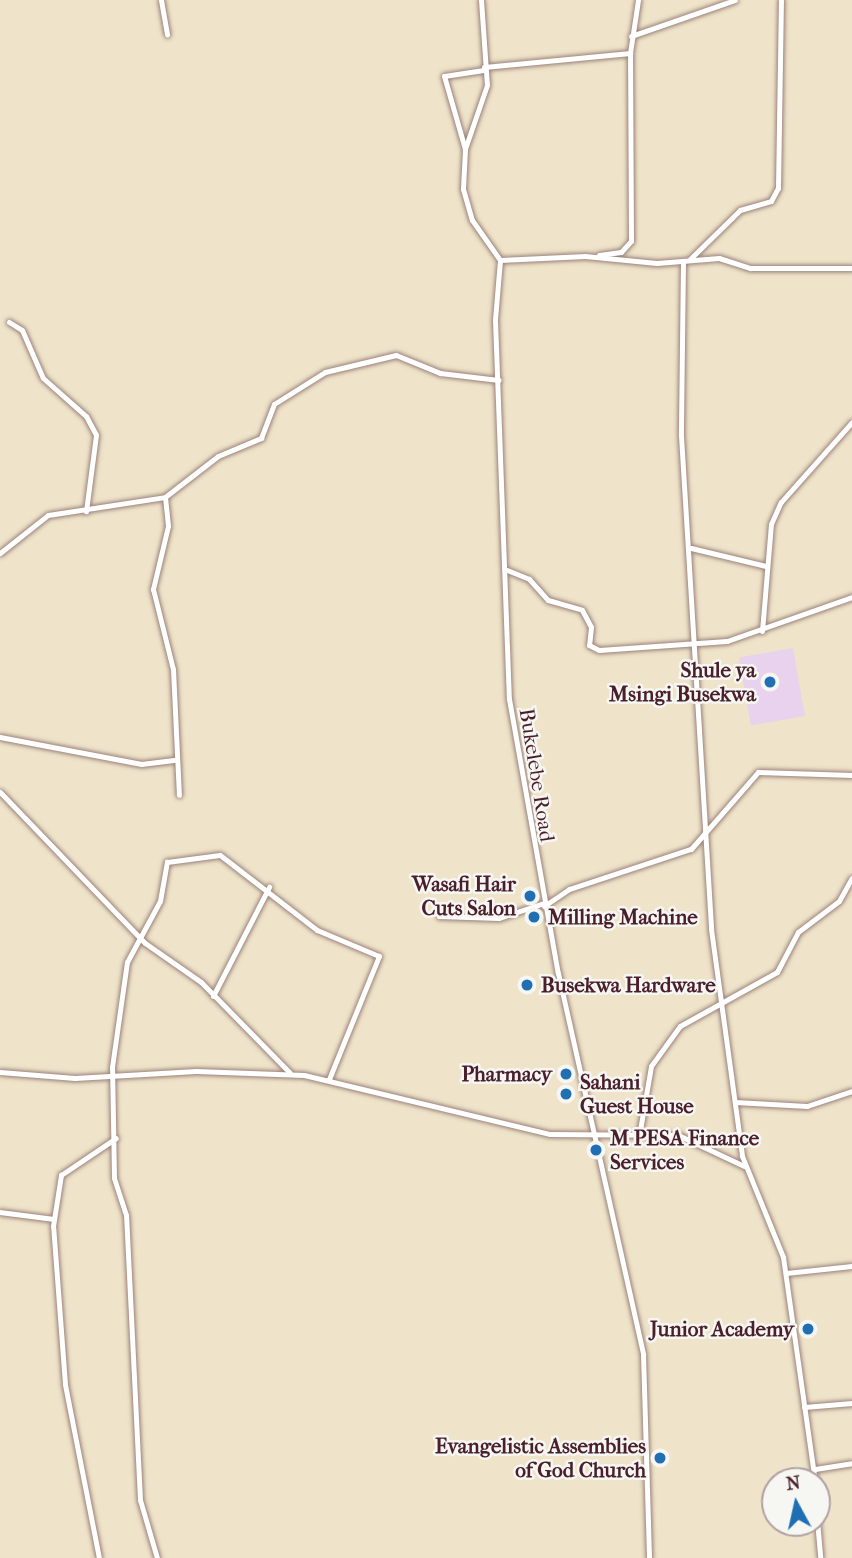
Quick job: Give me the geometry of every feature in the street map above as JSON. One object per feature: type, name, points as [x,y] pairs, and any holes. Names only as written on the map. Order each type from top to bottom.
[{"type":"street","points":[[161,0],[167,34]]},
{"type":"street","points":[[465,149],[487,85],[481,0]]},
{"type":"street","points":[[596,257],[621,252],[631,241],[630,53],[638,0]]},
{"type":"street","points":[[631,36],[735,0]]},
{"type":"street","points":[[781,0],[778,188],[771,201],[740,210],[685,261],[681,436],[691,548],[693,647],[704,837],[720,1002],[744,1166],[786,1273],[815,1467]]},
{"type":"street","points":[[630,53],[448,74],[443,80],[465,149],[466,204],[500,260],[596,257],[852,268]]},
{"type":"street","name":"Bukelebe Road","points":[[500,260],[495,320],[507,570],[509,699],[544,904],[599,1135],[643,1354],[649,1558]]},
{"type":"street","points":[[9,322],[22,330],[43,378],[86,416],[96,435],[86,511]]},
{"type":"street","points":[[0,552],[44,517],[165,497],[218,456],[261,438],[274,404],[325,372],[396,355],[440,373],[499,380]]},
{"type":"street","points":[[762,631],[771,524],[781,502],[852,422]]},
{"type":"street","points":[[165,497],[168,526],[153,589],[173,669],[176,760],[181,770],[179,796]]},
{"type":"street","points":[[691,548],[766,566]]},
{"type":"street","points":[[507,570],[529,579],[548,600],[582,610],[595,649],[693,647],[762,631],[852,597]]},
{"type":"street","points":[[0,737],[141,764],[176,760]]},
{"type":"street","points":[[439,916],[457,912],[499,918],[544,904],[569,889],[685,852],[704,837],[758,772],[852,775]]},
{"type":"street","points":[[0,792],[137,934],[213,996],[290,1073]]},
{"type":"street","points":[[157,1558],[140,1500],[135,1348],[126,1215],[114,1178],[116,1138],[112,1077],[124,974],[137,934],[160,901],[164,866],[173,860],[220,855],[269,887],[317,930],[379,957],[330,1079]]},
{"type":"street","points":[[640,1130],[654,1059],[684,1023],[777,972],[798,932],[839,901],[852,878]]},
{"type":"street","points":[[213,996],[269,887]]},
{"type":"street","points":[[0,1072],[112,1077],[290,1073],[330,1079],[478,1121],[563,1136],[640,1130],[690,1139],[744,1166]]},
{"type":"street","points":[[735,1102],[807,1106],[852,1091]]},
{"type":"street","points":[[100,1558],[65,1384],[54,1219],[61,1175],[116,1138]]},
{"type":"street","points":[[0,1212],[54,1219]]},
{"type":"street","points":[[786,1273],[852,1266]]},
{"type":"street","points":[[804,1407],[852,1403]]},
{"type":"street","points":[[827,1467],[852,1463]]},
{"type":"street","points":[[818,1537],[820,1558]]},
{"type":"shaded area","points":[[793,648],[805,716],[751,726],[739,658]]},
{"type":"place","name":"Shule ya Msingi Busekwa","points":[[770,682]]},
{"type":"place","name":"Wasafi Hair Cuts Salon","points":[[530,896]]},
{"type":"place","name":"Milling Machine","points":[[534,917]]},
{"type":"place","name":"Busekwa Hardware","points":[[527,985]]},
{"type":"place","name":"Pharmacy","points":[[566,1074]]},
{"type":"place","name":"Sahani Guest House","points":[[566,1094]]},
{"type":"place","name":"M PESA Finance Services","points":[[596,1150]]},
{"type":"place","name":"Junior Academy","points":[[808,1329]]},
{"type":"place","name":"Evangelistic Assemblies of God Church","points":[[660,1458]]}]
